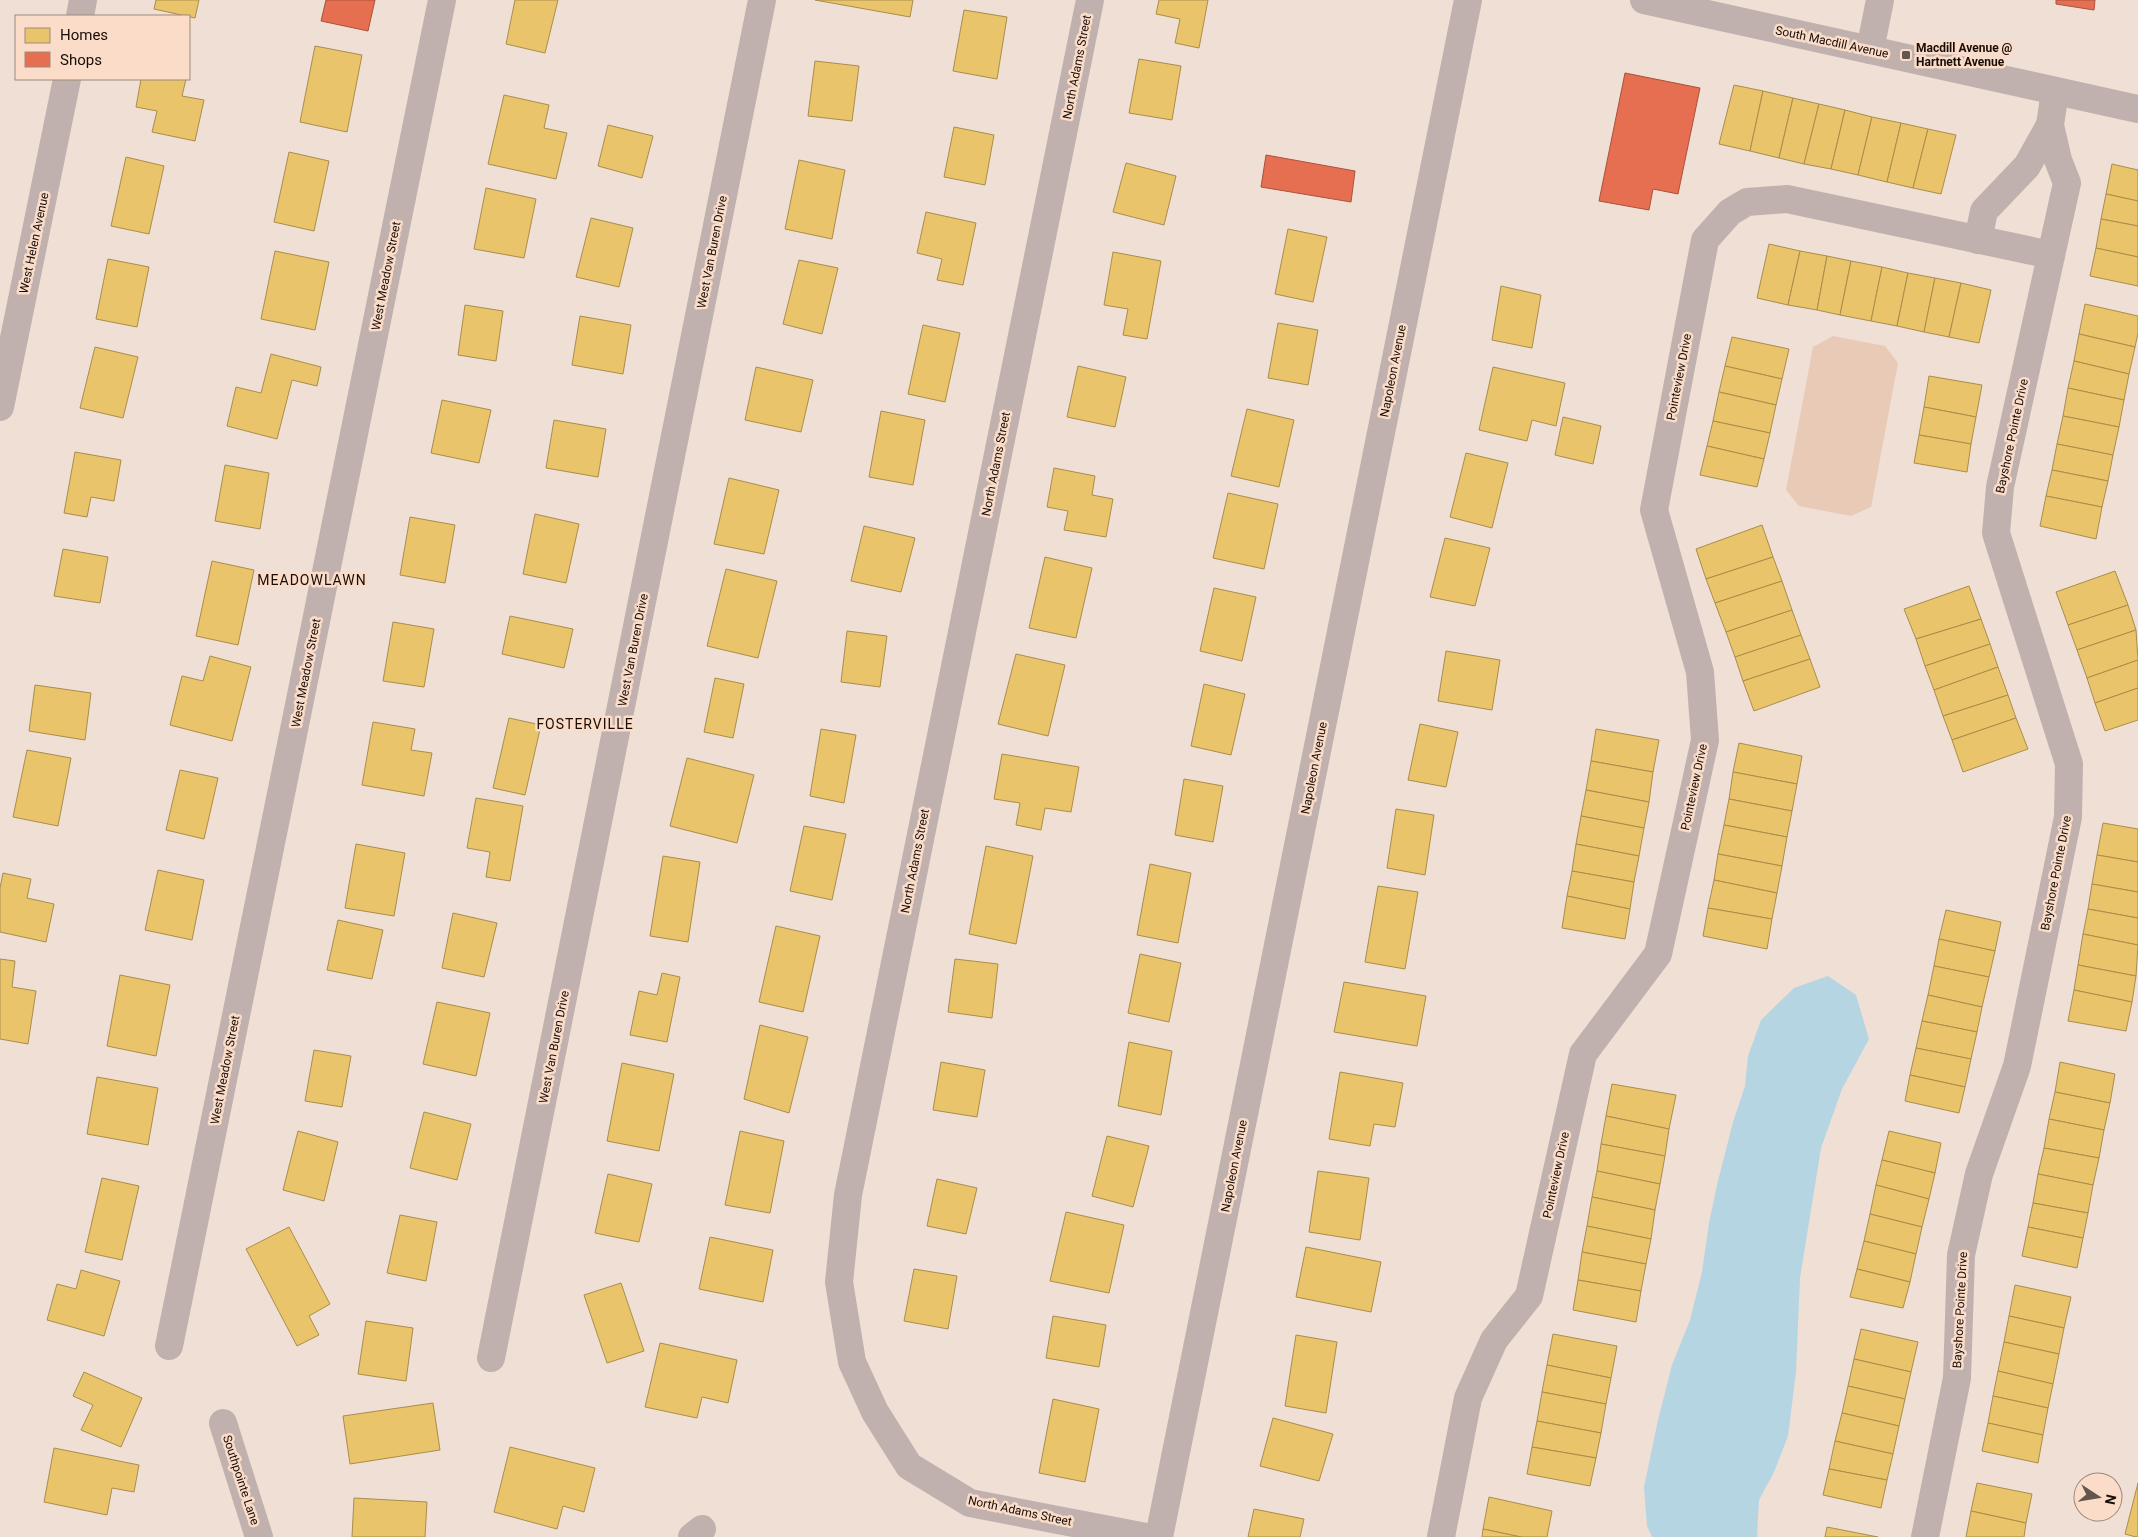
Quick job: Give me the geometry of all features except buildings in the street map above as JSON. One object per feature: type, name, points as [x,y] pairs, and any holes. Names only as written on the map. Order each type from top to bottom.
[{"type":"street","points":[[80,15],[83,0]]},
{"type":"street","name":"West Meadow Street","points":[[169,1346],[442,0]]},
{"type":"street","name":"West Van Buren Drive","points":[[492,1358],[762,0]]},
{"type":"street","name":"North Adams Street","points":[[1090,0],[848,1195],[838,1282],[852,1362],[875,1412],[909,1466],[970,1503],[1146,1537]]},
{"type":"street","name":"Napoleon Avenue","points":[[1160,1537],[1468,0]]},
{"type":"street","name":"South Macdill Avenue","points":[[1644,0],[2138,109]]},
{"type":"street","points":[[1870,50],[1880,0]]},
{"type":"street","name":"West Helen Avenue","points":[[0,408],[67,80]]},
{"type":"street","name":"Bayshore Pointe Drive","points":[[1978,240],[1984,211],[2027,166],[2050,124],[2055,91]]},
{"type":"street","name":"Bayshore Pointe Drive","points":[[1925,1537],[1957,1378],[1961,1254],[1979,1174],[2017,1066],[2068,817],[2069,764],[1996,533],[2000,487],[2067,183],[2058,160],[2050,124]]},
{"type":"street","name":"Pointeview Drive","points":[[1441,1537],[1468,1398],[1494,1340],[1529,1296],[1583,1054],[1658,954],[1705,740],[1700,672],[1654,510],[1705,240],[1730,212],[1747,202],[1787,199],[2051,255]]},
{"type":"street","name":"Southpointe Lane","points":[[223,1423],[259,1537]]},
{"type":"shaded area","points":[[1833,336],[1885,346],[1898,363],[1871,507],[1851,516],[1799,506],[1786,490],[1813,347]]},
{"type":"water","points":[[1828,976],[1856,995],[1869,1039],[1842,1089],[1821,1148],[1800,1278],[1796,1372],[1788,1436],[1774,1472],[1759,1500],[1757,1537],[1652,1537],[1647,1526],[1644,1487],[1672,1365],[1690,1320],[1702,1272],[1717,1185],[1733,1122],[1745,1086],[1748,1056],[1761,1020],[1794,988]]},
{"type":"place","name":"Macdill Avenue @ Hartnett Avenue","points":[[1906,55]]},
{"type":"district","name":"MEADOWLAWN","points":[[312,580]]},
{"type":"district","name":"FOSTERVILLE","points":[[585,724]]}]
